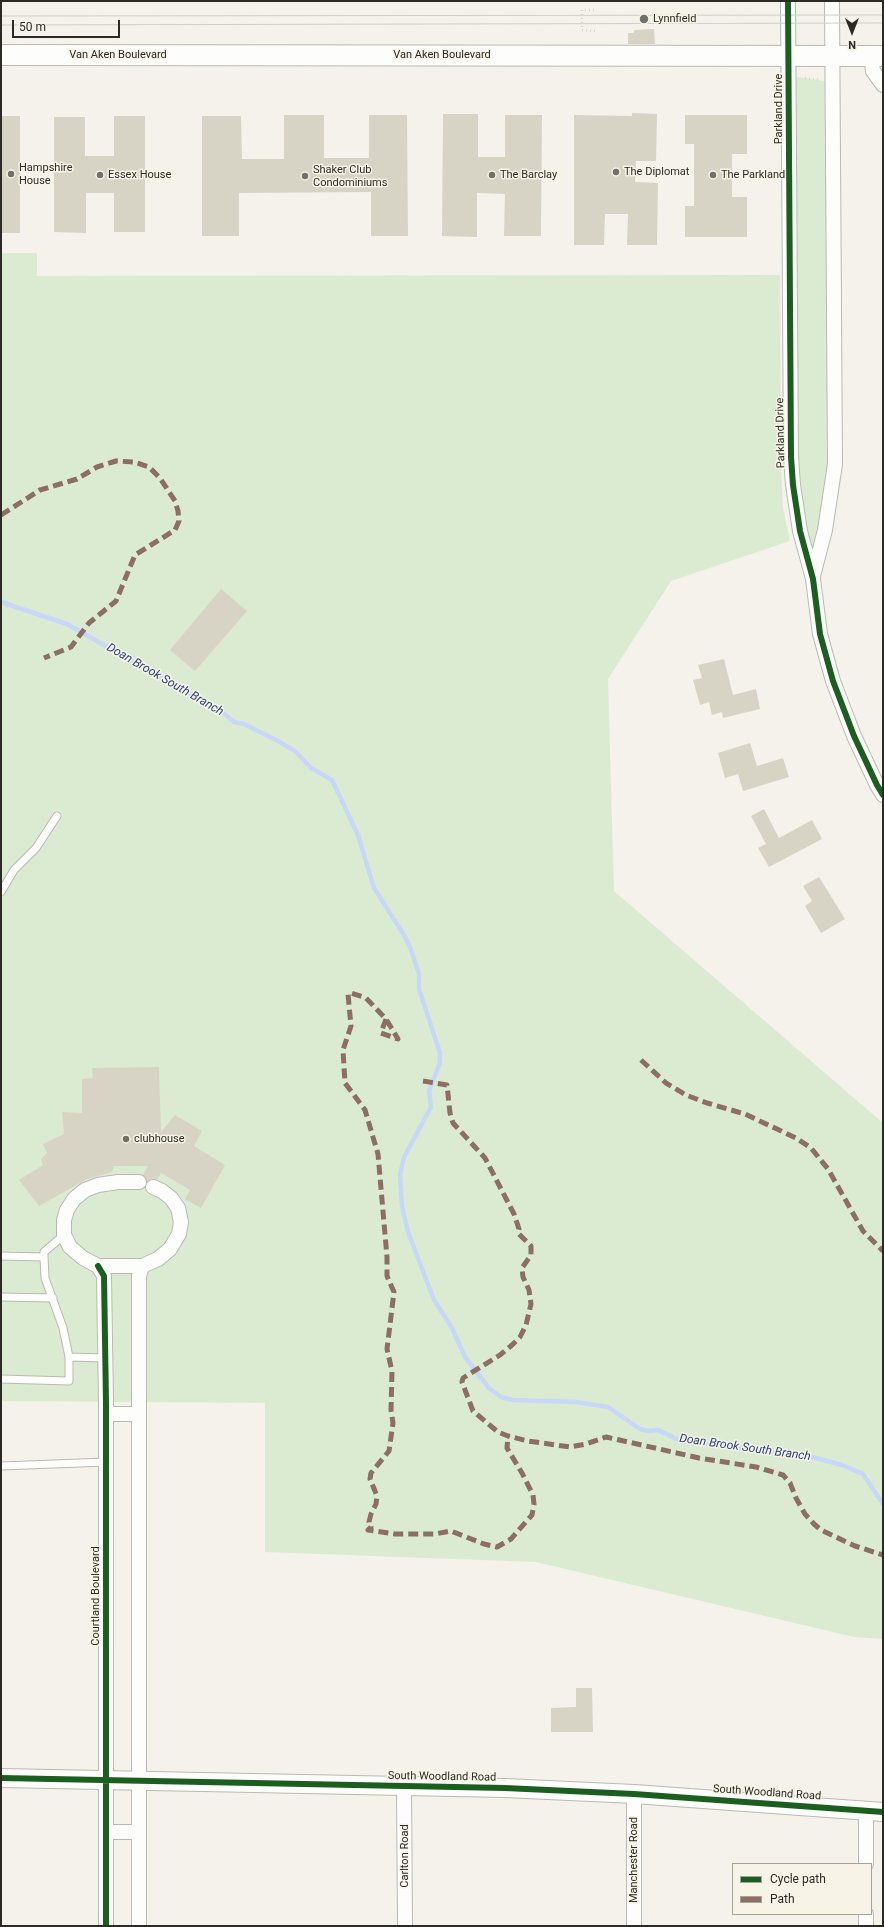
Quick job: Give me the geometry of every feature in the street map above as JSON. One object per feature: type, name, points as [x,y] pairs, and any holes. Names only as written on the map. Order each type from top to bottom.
[{"type":"main road","name":"Van Aken Boulevard","points":[[1,55],[877,56]]},
{"type":"street","name":"Parkland Drive","points":[[788,1],[791,457],[800,531],[812,579],[820,634],[833,681],[854,736],[876,785],[883,795]]},
{"type":"street","name":"Parkland Drive","points":[[812,579],[825,530],[835,464],[831,56],[832,1]]},
{"type":"street","points":[[877,56],[873,71],[883,85]]},
{"type":"street","points":[[139,1182],[118,1182],[98,1185],[85,1190],[74,1199],[66,1210],[64,1235],[70,1247],[98,1266],[142,1266],[158,1259],[170,1249],[179,1234],[181,1222],[178,1208],[171,1198],[162,1191],[153,1187]]},
{"type":"street","name":"Courtland Boulevard","points":[[98,1266],[104,1276],[106,1414],[106,1926]]},
{"type":"street","points":[[139,1926],[139,1276],[142,1266]]},
{"type":"street","points":[[106,1414],[139,1414]]},
{"type":"street","name":"South Woodland Road","points":[[1,1778],[505,1788],[634,1794],[874,1811]]},
{"type":"street","name":"Carlton Road","points":[[404,1786],[405,1926]]},
{"type":"street","name":"Manchester Road","points":[[634,1794],[634,1926]]},
{"type":"street","points":[[866,1863],[874,1811]]},
{"type":"street","points":[[106,1832],[139,1832]]},
{"type":"street","points":[[866,1915],[866,1926]]},
{"type":"lane","points":[[1,892],[14,870],[36,848],[57,816]]},
{"type":"lane","points":[[1,1379],[69,1382],[69,1357],[63,1328],[45,1278],[44,1257],[44,1252],[64,1235]]},
{"type":"lane","points":[[1,1256],[44,1257]]},
{"type":"lane","points":[[1,1297],[53,1298]]},
{"type":"lane","points":[[69,1357],[105,1358]]},
{"type":"lane","points":[[1,1466],[106,1462]]},
{"type":"path","points":[[594,10],[582,10],[582,30],[595,31]]},
{"type":"path","points":[[805,78],[819,80]]},
{"type":"green space","points":[[789,76],[831,82],[835,464],[813,579],[793,485]]},
{"type":"green space","points":[[1,253],[37,253],[37,276],[780,275],[781,470],[783,508],[790,541],[671,581],[608,679],[614,891],[883,1123],[883,1639],[854,1637],[536,1562],[265,1552],[265,1403],[1,1401]]},
{"type":"building","points":[[654,29],[655,44],[628,44],[628,33],[634,33],[634,30]]},
{"type":"building","name":"The Diplomat","points":[[632,113],[657,114],[656,161],[636,161],[635,182],[658,183],[657,245],[627,245],[628,214],[605,214],[604,245],[574,245],[574,115],[632,116]]},
{"type":"building","name":"The Barclay","points":[[443,114],[478,114],[478,157],[505,157],[505,115],[542,115],[541,236],[504,236],[505,194],[477,193],[477,237],[442,236]]},
{"type":"building","name":"Shaker Club Condominiums","points":[[284,115],[324,115],[324,158],[369,158],[369,115],[407,115],[408,236],[371,236],[371,192],[239,193],[239,236],[202,236],[202,116],[241,116],[242,159],[284,159]]},
{"type":"building","name":"The Parkland","points":[[685,115],[747,115],[747,154],[732,154],[732,197],[747,197],[747,237],[685,237],[685,206],[694,206],[694,144],[685,144]]},
{"type":"building","name":"Hampshire House","points":[[1,116],[20,116],[20,233],[1,233]]},
{"type":"building","name":"Essex House","points":[[114,116],[145,116],[145,232],[114,232],[114,193],[86,193],[86,233],[54,232],[54,117],[85,117],[85,156],[114,156]]},
{"type":"building","points":[[221,589],[247,611],[195,671],[170,650]]},
{"type":"building","points":[[724,659],[733,695],[756,689],[760,709],[723,718],[722,712],[712,715],[709,702],[700,705],[693,680],[702,678],[698,665]]},
{"type":"building","points":[[750,743],[757,766],[783,758],[789,777],[743,791],[738,774],[725,778],[718,753]]},
{"type":"building","points":[[764,809],[779,838],[812,820],[822,839],[769,867],[758,848],[766,844],[751,816]]},
{"type":"building","points":[[819,877],[845,919],[821,933],[805,906],[812,901],[803,886]]},
{"type":"building","name":"clubhouse","points":[[159,1067],[161,1132],[175,1115],[202,1131],[194,1146],[225,1165],[201,1208],[185,1199],[190,1190],[161,1173],[157,1180],[152,1179],[147,1181],[143,1175],[148,1166],[114,1166],[112,1172],[87,1179],[39,1206],[19,1180],[43,1165],[41,1159],[47,1153],[43,1144],[64,1134],[62,1112],[82,1113],[82,1079],[93,1078],[92,1068]]},
{"type":"building","points":[[576,1688],[592,1688],[593,1732],[551,1732],[551,1708],[576,1707]]},
{"type":"waterway","name":"Doan Brook South Branch","points":[[1,602],[67,624],[217,708],[234,722],[244,724],[295,751],[311,768],[332,780],[358,835],[374,888],[410,947],[419,974],[419,989],[440,1053],[440,1063],[429,1091],[431,1107],[404,1157],[400,1175],[402,1206],[408,1232],[434,1300],[452,1328],[465,1357],[489,1388],[501,1397],[513,1400],[576,1402],[608,1407],[640,1429],[648,1431],[658,1430],[681,1441],[773,1452],[793,1456],[805,1455],[842,1465],[863,1474],[883,1504]]},
{"type":"tram line","points":[[1,16],[883,15]]},
{"type":"tram line","points":[[1,25],[883,23]]},
{"type":"marked path","points":[[1,515],[40,490],[77,479],[97,467],[116,461],[134,462],[149,467],[160,478],[175,501],[179,521],[175,530],[135,555],[116,601],[89,623],[71,647],[44,658]]},
{"type":"marked path","points":[[386,1019],[381,1033],[398,1039],[386,1019],[366,998],[351,993],[348,994],[351,1026],[343,1050],[345,1083],[365,1110],[378,1154],[387,1257],[387,1276],[394,1292],[387,1349],[392,1371],[391,1410],[393,1423],[389,1451],[371,1473],[370,1479],[377,1496],[376,1504],[369,1522],[371,1527],[368,1530],[395,1534],[435,1534],[451,1531],[484,1544],[497,1547],[511,1539],[532,1515],[534,1504],[533,1495],[507,1448],[508,1436]]},
{"type":"marked path","points":[[641,1060],[666,1083],[686,1095],[745,1114],[796,1138],[811,1148],[828,1169],[863,1231],[883,1251]]},
{"type":"marked path","points":[[423,1081],[447,1085],[450,1113],[453,1123],[485,1158],[514,1214],[519,1229],[518,1233],[531,1246],[531,1255],[522,1268],[523,1277],[529,1290],[531,1304],[526,1325],[520,1337],[512,1345],[500,1355],[463,1378],[462,1382],[473,1411],[498,1432],[528,1441],[570,1447],[586,1444],[606,1437],[699,1458],[756,1467],[783,1475],[790,1483],[805,1514],[821,1530],[855,1546],[883,1555]]},
{"type":"cycle path","points":[[788,1],[791,457],[793,485],[800,531],[813,579],[820,634],[833,681],[854,736],[883,795]]},
{"type":"cycle path","points":[[98,1266],[104,1276],[106,1403],[106,1926]]},
{"type":"cycle path","points":[[1,1778],[505,1788],[634,1794],[883,1812]]},
{"type":"place","name":"Lynnfield","points":[[644,19]]},
{"type":"place","name":"The Diplomat","points":[[616,172]]},
{"type":"place","name":"Hampshire House","points":[[11,174]]},
{"type":"place","name":"Essex House","points":[[100,175]]},
{"type":"place","name":"The Barclay","points":[[492,175]]},
{"type":"place","name":"The Parkland","points":[[713,175]]},
{"type":"place","name":"Shaker Club Condominiums","points":[[305,176]]},
{"type":"place","name":"clubhouse","points":[[126,1139]]}]
